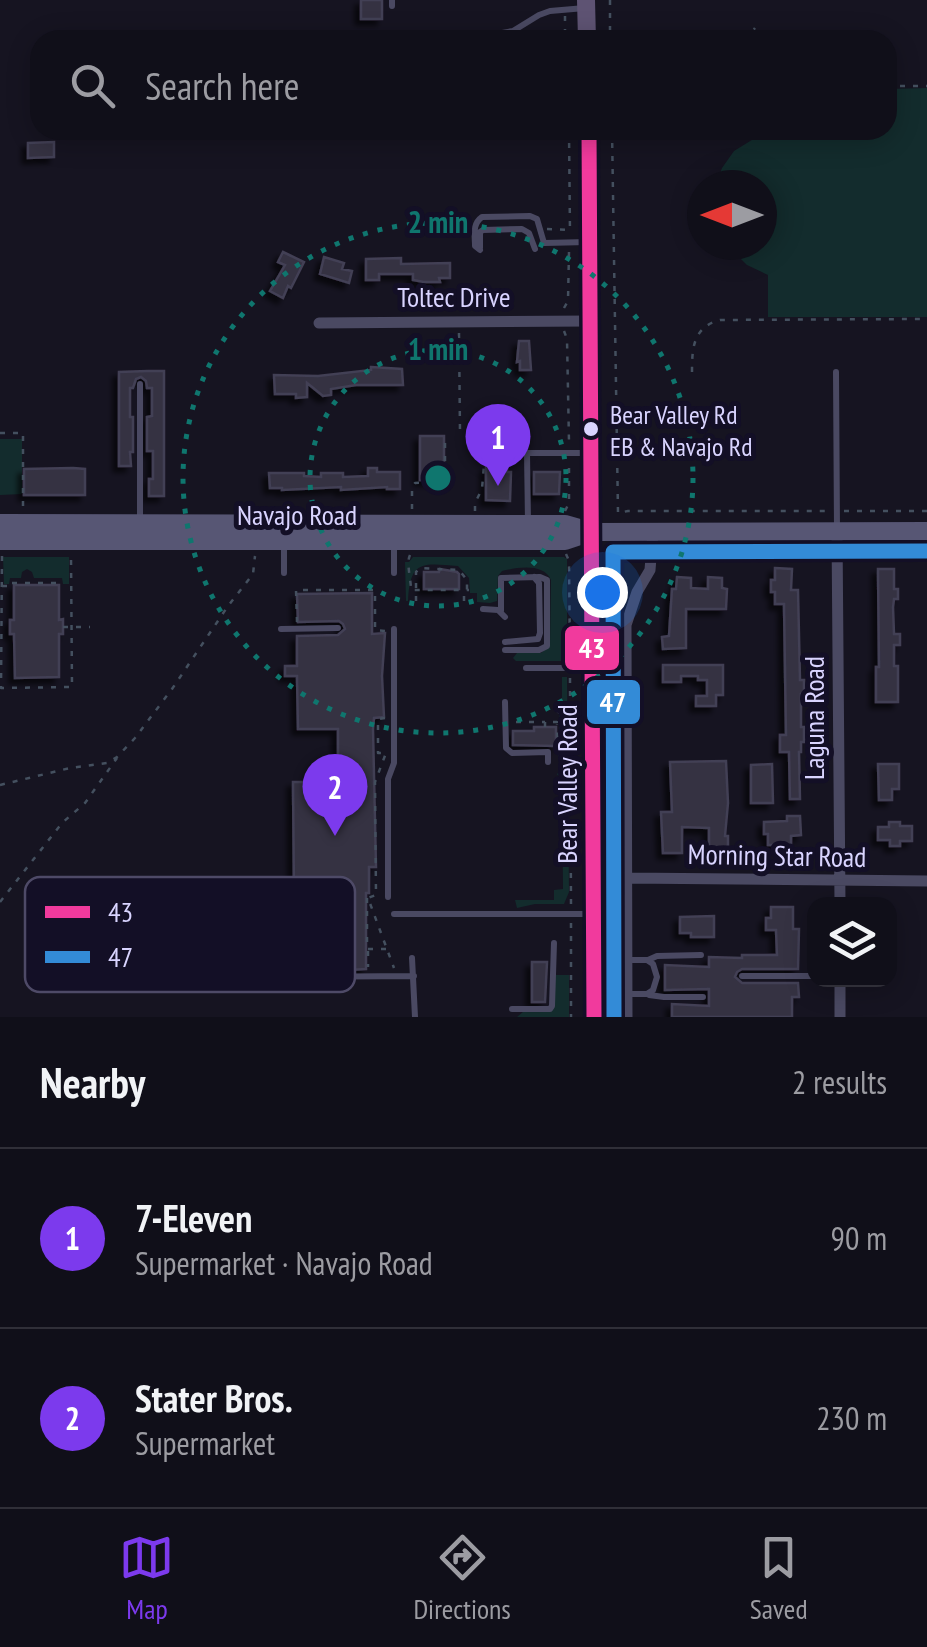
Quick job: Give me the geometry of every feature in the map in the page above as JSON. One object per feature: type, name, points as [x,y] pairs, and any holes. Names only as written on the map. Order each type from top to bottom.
[{"type":"main road","points":[[586,4],[587,30]]},
{"type":"main road","name":"Bear Valley Road","points":[[588,140],[594,1017]]},
{"type":"main road","name":"Navajo Road","points":[[394,540],[415,515],[565,524],[593,532],[927,531]]},
{"type":"main road","name":"Navajo Road","points":[[0,524],[140,523],[394,540],[564,541],[593,532]]},
{"type":"main road","name":"Navajo Road","points":[[0,541],[284,532]]},
{"type":"street","name":"Toltec Drive","points":[[319,323],[590,322]]},
{"type":"street","name":"Laguna Road","points":[[837,531],[840,897]]},
{"type":"street","points":[[628,1017],[626,625],[629,610],[650,570],[652,532]]},
{"type":"street","name":"Morning Star Road","points":[[627,878],[927,881]]},
{"type":"street","points":[[840,987],[840,1017]]},
{"type":"lane","points":[[516,30],[539,15],[586,4]]},
{"type":"lane","points":[[535,249],[529,233],[522,228],[483,230],[480,250],[475,246],[474,229],[482,217],[530,216],[537,219],[544,243],[590,242]]},
{"type":"lane","points":[[836,372],[837,531]]},
{"type":"lane","points":[[140,384],[140,523]]},
{"type":"lane","points":[[528,524],[527,453],[592,453]]},
{"type":"lane","points":[[284,532],[284,574]]},
{"type":"lane","points":[[394,540],[394,573]]},
{"type":"lane","points":[[484,609],[503,614],[501,578],[548,580],[547,646],[538,650],[506,646]]},
{"type":"lane","points":[[281,629],[338,628]]},
{"type":"lane","points":[[388,897],[388,778],[394,763],[390,630]]},
{"type":"lane","points":[[526,668],[593,668]]},
{"type":"lane","points":[[505,702],[506,748],[512,752],[548,752],[548,762]]},
{"type":"lane","points":[[394,914],[594,914]]},
{"type":"lane","points":[[512,1009],[552,1006],[554,943]]},
{"type":"lane","points":[[627,960],[701,956]]},
{"type":"lane","points":[[412,958],[414,1017]]},
{"type":"lane","points":[[646,960],[654,964],[657,978],[654,990],[648,994]]},
{"type":"lane","points":[[355,976],[414,976]]},
{"type":"lane","points":[[742,976],[807,976]]},
{"type":"lane","points":[[627,994],[703,997]]},
{"type":"path","points":[[610,0],[610,30]]},
{"type":"path","points":[[565,8],[566,30]]},
{"type":"path","points":[[897,86],[927,86]]},
{"type":"path","points":[[558,513],[569,505],[568,338],[564,332],[564,310],[568,302],[570,140]]},
{"type":"path","points":[[612,140],[618,513],[927,511]]},
{"type":"path","points":[[546,230],[570,230]]},
{"type":"path","points":[[459,320],[460,432]]},
{"type":"path","points":[[692,372],[692,347],[699,332],[720,320],[927,320]]},
{"type":"path","points":[[0,433],[23,432],[23,510]]},
{"type":"path","points":[[415,515],[414,484],[435,482],[434,474],[445,472],[445,436]]},
{"type":"path","points":[[460,517],[475,513],[485,453],[510,451]]},
{"type":"path","points":[[394,540],[412,554],[408,557],[411,590],[467,590]]},
{"type":"path","points":[[562,553],[569,561],[572,1017]]},
{"type":"path","points":[[0,554],[2,688],[72,687],[70,554]]},
{"type":"path","points":[[0,785],[107,763],[117,757],[172,689],[253,574],[255,554]]},
{"type":"path","points":[[416,601],[416,572],[420,568],[450,568],[463,573],[467,580],[464,601]]},
{"type":"path","points":[[458,582],[458,590]]},
{"type":"path","points":[[1,586],[61,583]]},
{"type":"path","points":[[296,623],[296,590],[374,590],[374,630],[390,630]]},
{"type":"path","points":[[1,627],[10,627]]},
{"type":"path","points":[[63,627],[90,627]]},
{"type":"path","points":[[555,752],[558,712],[570,709]]},
{"type":"path","points":[[368,898],[376,895],[376,782],[386,753],[378,753],[378,719],[386,718]]},
{"type":"path","points":[[512,722],[558,724]]},
{"type":"path","points":[[0,902],[55,832],[93,792],[117,757]]},
{"type":"path","points":[[368,898],[368,976]]},
{"type":"path","points":[[368,898],[398,976]]},
{"type":"path","points":[[367,929],[380,929]]},
{"type":"path","points":[[367,949],[387,949]]},
{"type":"green space","points":[[927,88],[927,317],[768,317],[768,275],[742,260],[777,260],[777,170],[721,170],[734,151],[752,140],[897,140],[897,89]]},
{"type":"green space","points":[[0,439],[22,439],[22,494],[0,495]]},
{"type":"green space","points":[[3,557],[69,557],[69,584],[63,584],[62,578],[34,578],[27,569],[21,578],[10,578],[9,584],[4,584]]},
{"type":"green space","points":[[413,557],[567,559],[567,661],[513,658],[517,653],[541,653],[550,645],[551,580],[543,571],[502,571],[498,576],[497,601],[490,603],[477,602],[477,593],[470,593],[469,578],[458,566],[427,565],[415,571],[406,601],[405,562]]},
{"type":"green space","points":[[562,677],[567,677],[569,892],[564,904],[517,908],[515,900],[554,900],[554,890],[563,889],[562,776],[557,775],[562,762],[556,752]]},
{"type":"green space","points":[[555,975],[569,975],[569,1017],[517,1017],[523,1012],[553,1010]]},
{"type":"building","points":[[361,0],[382,0],[382,19],[361,19]]},
{"type":"building","points":[[54,142],[54,157],[28,158],[28,143]]},
{"type":"building","points":[[283,252],[304,262],[283,298],[270,291],[285,265],[278,262]]},
{"type":"building","points":[[324,257],[344,263],[342,269],[352,271],[349,283],[320,274]]},
{"type":"building","points":[[401,258],[401,264],[450,263],[450,278],[424,282],[413,280],[413,274],[379,274],[379,280],[366,280],[366,259]]},
{"type":"building","points":[[519,341],[529,341],[531,370],[520,370]]},
{"type":"building","points":[[371,367],[402,369],[403,385],[356,385],[331,389],[331,395],[323,396],[307,383],[307,397],[275,394],[274,375],[318,376]]},
{"type":"building","points":[[164,371],[164,496],[149,496],[153,451],[147,451],[147,417],[152,416],[152,388],[147,388],[141,377],[130,388],[133,452],[131,466],[119,466],[119,372]]},
{"type":"building","points":[[420,436],[444,436],[444,471],[433,471],[433,480],[420,480]]},
{"type":"building","points":[[486,467],[507,467],[507,472],[511,472],[510,501],[486,500]]},
{"type":"building","points":[[368,468],[400,472],[400,489],[270,488],[269,473],[368,476]]},
{"type":"building","points":[[24,469],[85,469],[85,495],[24,495]]},
{"type":"building","points":[[534,472],[560,472],[559,494],[534,494]]},
{"type":"building","points":[[775,568],[792,569],[791,590],[798,590],[800,680],[804,680],[800,799],[790,799],[789,752],[780,752],[780,735],[786,735],[784,604],[775,604],[775,592],[771,592]]},
{"type":"building","points":[[440,569],[459,574],[459,589],[424,589],[424,572]]},
{"type":"building","points":[[878,569],[894,569],[894,589],[898,589],[893,607],[894,634],[900,634],[900,645],[894,645],[898,702],[876,702]]},
{"type":"building","points":[[677,577],[691,578],[691,588],[708,589],[708,577],[722,578],[722,588],[727,589],[726,609],[686,609],[686,648],[663,649],[662,637],[669,636],[672,589],[676,589]]},
{"type":"building","points":[[14,585],[59,585],[63,634],[59,634],[59,677],[15,678],[14,634],[10,634]]},
{"type":"building","points":[[372,593],[372,634],[385,633],[384,717],[374,718],[373,729],[376,867],[369,867],[366,893],[366,969],[355,970],[355,877],[294,877],[293,782],[338,782],[338,729],[298,729],[297,676],[285,676],[285,666],[297,666],[297,636],[338,635],[345,629],[339,621],[298,622],[297,594]]},
{"type":"building","points":[[663,665],[723,665],[723,695],[716,695],[716,706],[696,706],[696,696],[707,696],[707,680],[681,676],[681,682],[663,682]]},
{"type":"building","points":[[534,727],[556,727],[556,746],[513,745],[513,731],[534,731]]},
{"type":"building","points":[[726,761],[728,853],[709,853],[709,828],[682,827],[682,853],[663,853],[661,812],[672,812],[670,762]]},
{"type":"building","points":[[772,764],[773,803],[751,803],[751,765]]},
{"type":"building","points":[[878,764],[899,764],[899,789],[892,789],[892,800],[879,800]]},
{"type":"building","points":[[787,816],[800,816],[801,835],[791,836],[791,845],[768,845],[764,822],[787,821]]},
{"type":"building","points":[[889,822],[912,826],[912,841],[890,846],[890,840],[878,840],[878,827],[889,827]]},
{"type":"building","points":[[771,907],[793,907],[793,929],[799,929],[798,969],[742,969],[735,977],[742,983],[798,983],[799,997],[792,997],[792,1017],[672,1017],[672,1004],[709,1006],[709,989],[665,990],[665,965],[709,967],[709,957],[777,955],[776,930],[766,930]]},
{"type":"building","points":[[714,916],[714,937],[680,933],[680,917]]},
{"type":"building","points":[[532,962],[547,962],[545,1002],[532,1002]]},
{"type":"transit line","name":"43","points":[[589,140],[594,1017]]},
{"type":"transit line","name":"47","points":[[614,1017],[613,552],[927,551]]},
{"type":"place","name":"Bear Valley Rd EB & Navajo Rd","points":[[591,429]]},
{"type":"place","name":"7-Eleven","points":[[498,486]]},
{"type":"place","name":"Stater Bros.","points":[[335,836]]}]
